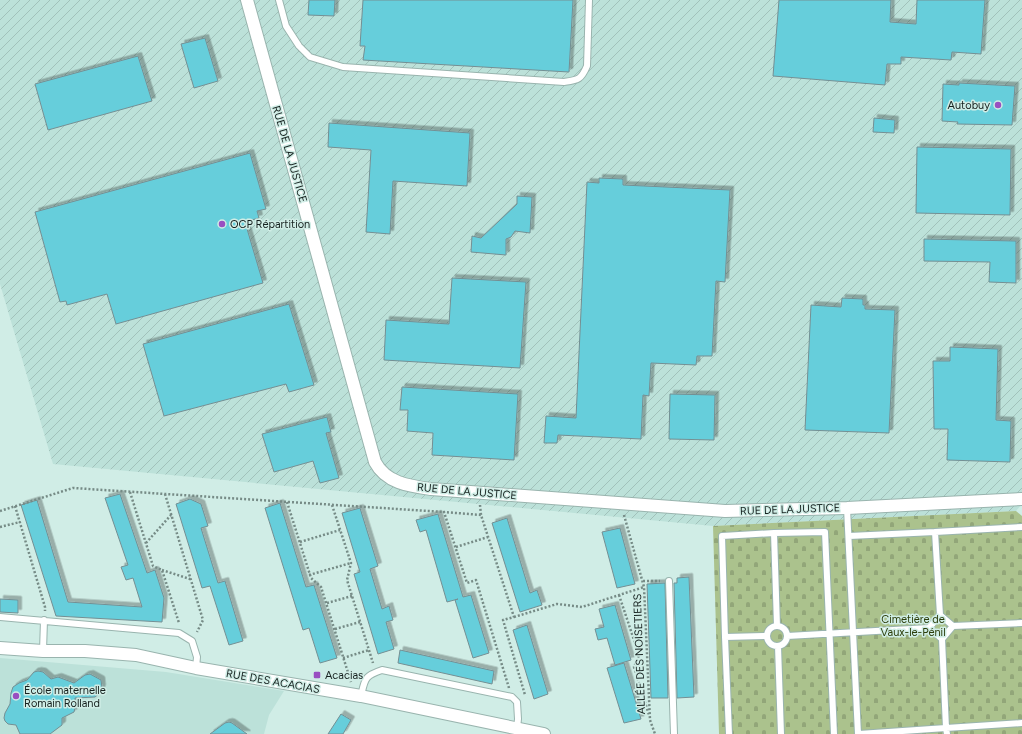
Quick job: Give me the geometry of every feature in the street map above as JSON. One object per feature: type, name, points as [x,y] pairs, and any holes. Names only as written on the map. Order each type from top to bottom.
[{"type":"street","name":"RUE DE LA JUSTICE","points":[[247,0],[374,455],[379,468],[389,478],[397,482],[431,489],[724,511],[847,508],[1022,499]]},
{"type":"street","name":"RUE DES ACACIAS","points":[[0,648],[43,651],[85,651],[136,655],[196,668],[361,696],[544,734]]},
{"type":"lane","points":[[279,0],[286,26],[299,46],[310,57],[343,67],[564,82],[576,80],[583,75],[586,66],[589,0]]},
{"type":"lane","points":[[847,508],[859,734],[946,731],[1022,723]]},
{"type":"lane","points":[[849,536],[1022,527]]},
{"type":"lane","points":[[729,734],[722,536],[825,532],[834,734]]},
{"type":"lane","points":[[930,628],[940,615],[936,532]]},
{"type":"lane","points":[[774,533],[777,626]]},
{"type":"lane","points":[[669,581],[674,734]]},
{"type":"lane","points":[[940,615],[953,626],[1022,623]]},
{"type":"lane","points":[[0,617],[179,634],[192,642],[197,657],[196,668]]},
{"type":"lane","points":[[43,651],[44,620]]},
{"type":"lane","points":[[778,646],[770,643],[767,636],[769,630],[777,626],[784,629],[787,636]]},
{"type":"lane","points":[[946,731],[942,639],[953,626]]},
{"type":"lane","points":[[787,636],[930,628],[942,639]]},
{"type":"lane","points":[[725,637],[767,636]]},
{"type":"lane","points":[[778,646],[783,643],[787,636]]},
{"type":"lane","points":[[778,646],[781,734]]},
{"type":"lane","points":[[361,696],[365,680],[371,674],[382,670],[515,700],[518,720],[516,728]]},
{"type":"path","points":[[0,511],[73,488],[481,515],[514,617]]},
{"type":"path","points":[[130,492],[153,566],[191,580]]},
{"type":"path","points":[[165,494],[203,620],[192,642]]},
{"type":"path","points":[[287,502],[309,575],[321,587],[327,603],[351,681],[348,694]]},
{"type":"path","name":"ALLÉE DES NOISETIERS","points":[[620,504],[644,587],[650,720],[655,734]]},
{"type":"path","points":[[332,505],[351,563],[347,580],[376,672]]},
{"type":"path","points":[[15,506],[45,608],[44,620]]},
{"type":"path","points":[[444,512],[467,583],[476,580],[515,700],[525,698],[503,620],[557,604],[582,607],[644,587]]},
{"type":"path","points":[[146,543],[171,515]]},
{"type":"path","points":[[0,527],[20,522]]},
{"type":"path","points":[[300,542],[340,530]]},
{"type":"path","points":[[456,547],[488,537]]},
{"type":"path","points":[[309,575],[351,563]]},
{"type":"path","points":[[162,570],[179,621],[179,634]]},
{"type":"path","points":[[643,581],[669,581]]},
{"type":"path","points":[[619,595],[639,655],[634,667],[650,720]]},
{"type":"path","points":[[327,603],[352,596]]},
{"type":"path","points":[[335,629],[360,622]]},
{"type":"path","points":[[344,658],[369,650]]},
{"type":"shaded area","points":[[0,0],[1022,0],[1022,504],[1016,511],[713,526],[53,464],[0,284]]},
{"type":"shaded area","points":[[0,658],[166,672],[284,691],[269,715],[264,734],[0,734]]},
{"type":"green space","name":"Cimetière de Vaux-le-Pénil","points":[[1016,511],[1022,516],[1022,734],[719,734],[713,526]]},
{"type":"building","points":[[309,0],[335,0],[334,16],[308,15]]},
{"type":"building","points":[[363,0],[573,0],[569,72],[363,60],[365,46],[360,46]]},
{"type":"building","points":[[779,0],[891,0],[890,22],[916,24],[917,0],[985,0],[981,54],[952,52],[951,60],[901,57],[901,64],[887,64],[885,85],[773,76]]},
{"type":"building","points":[[205,38],[218,81],[194,88],[181,44]]},
{"type":"building","points":[[138,56],[152,101],[48,130],[35,84]]},
{"type":"building","points":[[959,83],[1015,86],[1012,125],[957,124],[958,122],[942,121],[943,84],[959,85]]},
{"type":"building","points":[[874,118],[895,120],[894,133],[873,132]]},
{"type":"building","points":[[329,123],[470,133],[467,186],[393,181],[390,234],[366,232],[371,150],[328,147]]},
{"type":"building","points":[[917,147],[1011,149],[1010,215],[916,213]]},
{"type":"building","points":[[250,153],[266,209],[257,211],[259,218],[245,222],[263,283],[116,324],[107,294],[67,305],[66,301],[60,302],[35,212]]},
{"type":"building","points":[[599,178],[623,179],[623,185],[730,190],[725,282],[716,281],[712,356],[697,356],[696,365],[651,363],[649,396],[643,395],[641,439],[558,435],[557,443],[544,443],[546,416],[576,418],[587,182],[599,183]]},
{"type":"building","points":[[517,196],[532,197],[530,233],[515,231],[511,237],[506,239],[506,255],[471,252],[472,236],[481,238],[517,204]]},
{"type":"building","points":[[924,239],[1016,241],[1016,283],[989,282],[990,262],[924,261]]},
{"type":"building","points":[[452,278],[526,282],[520,368],[384,360],[386,320],[449,324]]},
{"type":"building","points":[[842,298],[863,299],[865,309],[895,310],[889,433],[805,430],[811,305],[841,307]]},
{"type":"building","points":[[289,304],[314,385],[289,392],[286,384],[164,416],[143,344]]},
{"type":"building","points":[[950,347],[998,349],[996,420],[1011,421],[1010,462],[947,460],[948,429],[934,429],[933,361],[950,361]]},
{"type":"building","points":[[402,387],[518,394],[514,460],[432,455],[433,433],[407,431],[408,410],[400,410]]},
{"type":"building","points":[[670,394],[715,395],[714,440],[669,439]]},
{"type":"building","points":[[327,417],[331,432],[326,433],[339,478],[320,483],[313,461],[274,472],[262,434]]},
{"type":"building","points":[[120,494],[147,573],[155,570],[164,598],[162,622],[56,616],[21,505],[37,500],[68,602],[142,607],[133,578],[126,580],[121,567],[128,565],[105,498]]},
{"type":"building","points":[[190,499],[201,504],[208,526],[201,528],[218,583],[225,581],[243,641],[229,645],[210,586],[202,588],[176,504]]},
{"type":"building","points":[[280,503],[306,587],[314,585],[337,658],[320,663],[309,628],[303,630],[265,508]]},
{"type":"building","points":[[360,508],[378,566],[370,569],[382,609],[389,606],[393,620],[386,622],[394,649],[378,654],[354,574],[360,572],[342,513]]},
{"type":"building","points":[[438,514],[463,597],[471,595],[489,653],[473,658],[455,600],[458,599],[447,602],[426,530],[420,532],[416,520]]},
{"type":"building","points":[[507,518],[530,593],[537,590],[542,605],[520,612],[492,523]]},
{"type":"building","points":[[620,528],[635,584],[617,588],[602,532]]},
{"type":"building","points":[[689,577],[694,697],[677,698],[674,583],[677,583],[677,578]]},
{"type":"building","points":[[665,583],[668,698],[651,698],[647,584]]},
{"type":"building","points":[[0,599],[18,600],[18,613],[0,612]]},
{"type":"building","points":[[615,605],[631,660],[615,665],[607,638],[598,640],[595,629],[604,627],[599,609]]},
{"type":"building","points":[[527,625],[548,694],[534,699],[513,630]]},
{"type":"building","points":[[400,650],[494,671],[492,684],[398,663]]},
{"type":"building","points":[[624,663],[641,719],[624,723],[607,668]]},
{"type":"building","points":[[34,672],[43,672],[51,679],[58,677],[74,683],[85,675],[90,674],[101,680],[102,688],[100,693],[95,697],[75,698],[74,712],[62,718],[62,725],[50,734],[20,734],[16,725],[8,724],[5,721],[5,713],[10,704],[13,687],[27,680]]},
{"type":"building","points":[[341,714],[351,720],[343,734],[328,734]]},
{"type":"building","points":[[229,722],[247,734],[210,734],[225,723]]},
{"type":"place","name":"Autobuy","points":[[998,105]]},
{"type":"place","name":"OCP Répartition","points":[[222,224]]},
{"type":"place","name":"Acacias","points":[[317,675]]},
{"type":"place","name":"École maternelle Romain Rolland","points":[[16,696]]}]
